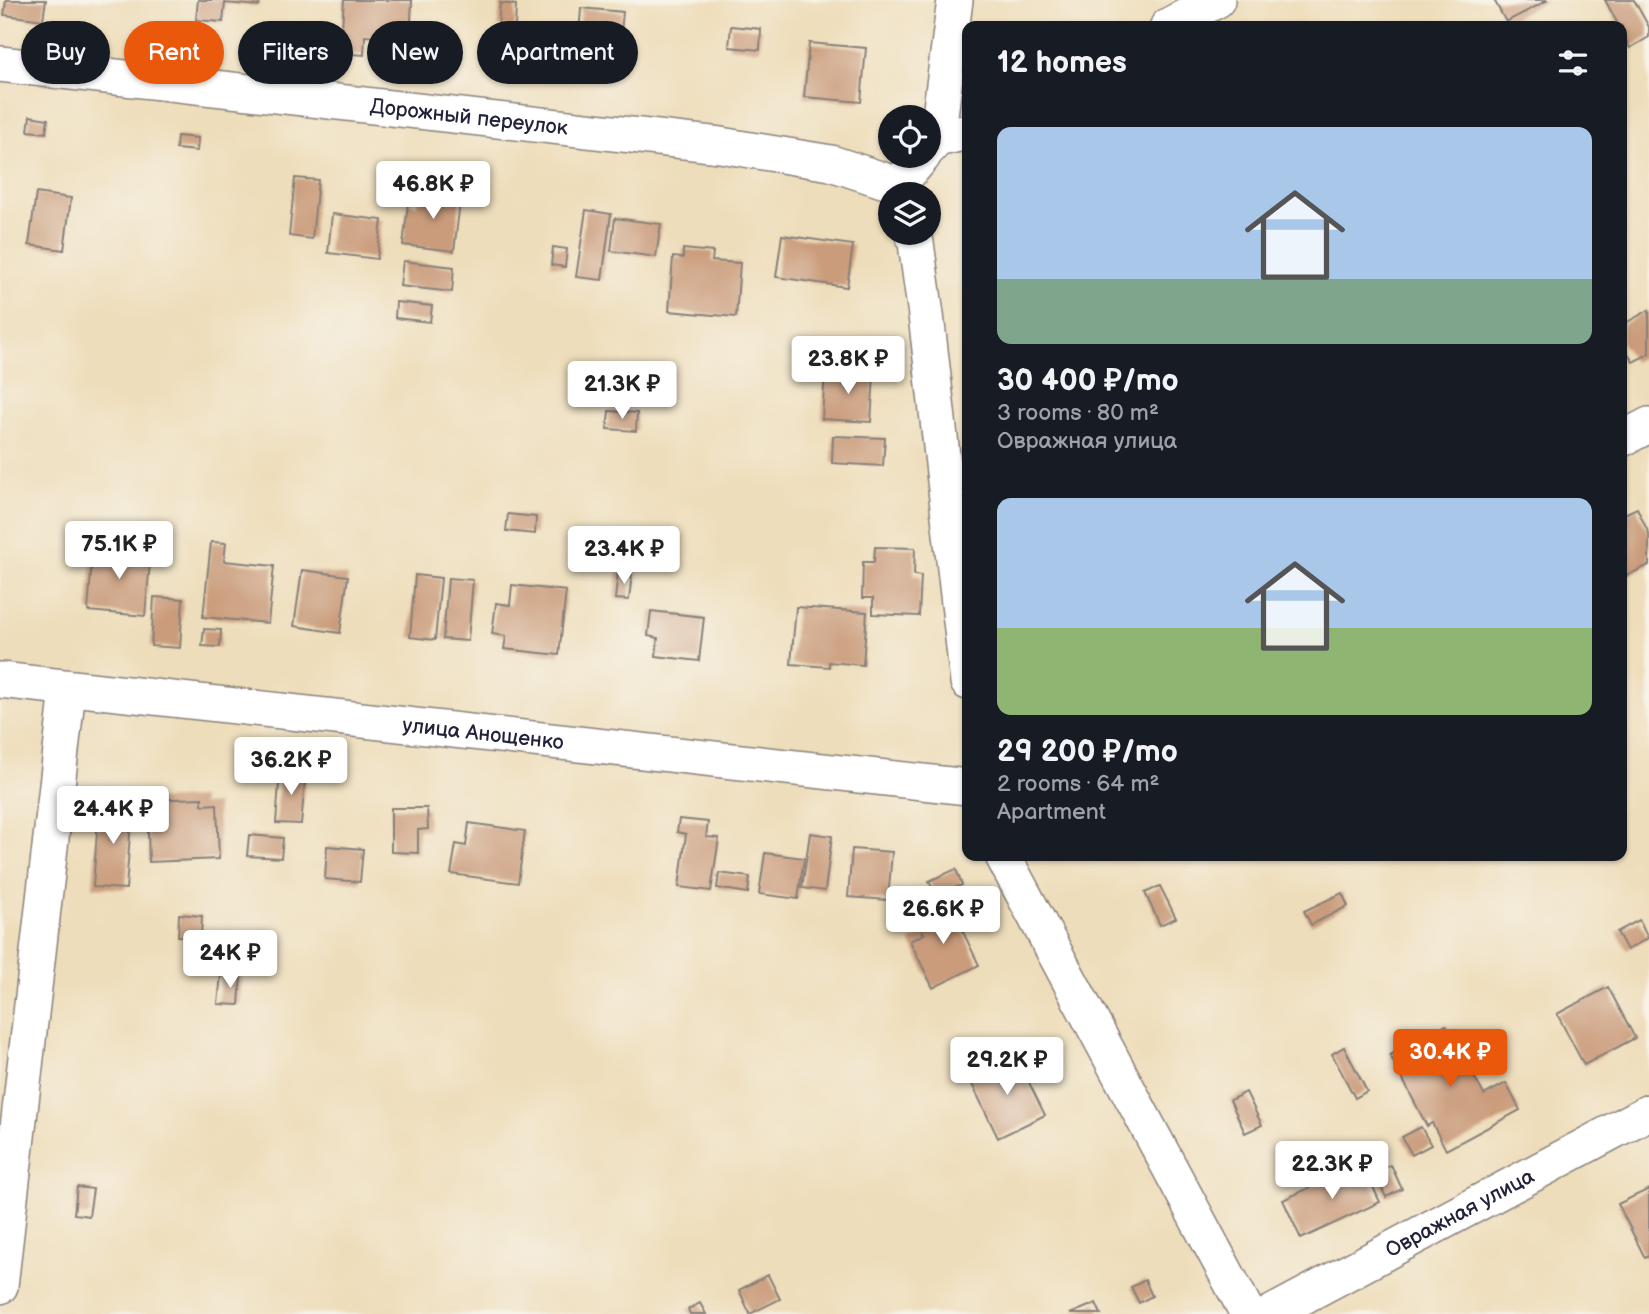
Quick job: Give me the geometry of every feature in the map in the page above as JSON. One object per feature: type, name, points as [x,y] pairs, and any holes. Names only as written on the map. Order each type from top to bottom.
[{"type":"street","points":[[941,126],[955,0]]},
{"type":"street","points":[[1177,21],[1217,0]]},
{"type":"street","name":"Дорожный переулок","points":[[0,64],[720,145],[831,163],[879,182]]},
{"type":"street","name":"Дорожный переулок","points":[[906,182],[918,168]]},
{"type":"street","points":[[916,245],[962,630]]},
{"type":"street","points":[[1627,436],[1649,425]]},
{"type":"street","name":"улица Анощенко","points":[[0,680],[962,786]]},
{"type":"street","points":[[0,1286],[68,689]]},
{"type":"street","points":[[1006,861],[1248,1314]]},
{"type":"street","name":"Овражная улица","points":[[1270,1314],[1649,1112]]},
{"type":"building","points":[[6,0],[46,0],[43,20],[4,15]]},
{"type":"building","points":[[198,0],[260,0],[259,6],[225,3],[223,21],[196,20]]},
{"type":"building","points":[[344,0],[412,0],[411,21],[367,21],[364,55],[353,54],[353,21],[342,21]]},
{"type":"building","points":[[1494,0],[1548,0],[1508,21]]},
{"type":"building","points":[[1605,0],[1634,0],[1649,27],[1649,37],[1630,48],[1627,42],[1627,21],[1616,21]]},
{"type":"building","points":[[500,3],[516,5],[515,21],[498,21]]},
{"type":"building","points":[[581,8],[623,12],[622,21],[580,21]]},
{"type":"building","points":[[731,26],[761,29],[760,50],[729,47]]},
{"type":"building","points":[[809,43],[866,48],[861,102],[804,97]]},
{"type":"building","points":[[30,116],[48,119],[46,133],[28,131]]},
{"type":"building","points":[[177,136],[198,138],[197,151],[176,149]]},
{"type":"building","points":[[295,178],[318,180],[312,239],[289,236]]},
{"type":"building","points":[[419,190],[461,194],[454,251],[403,245],[408,204],[417,205]]},
{"type":"building","points":[[36,193],[71,198],[64,250],[29,245]]},
{"type":"building","points":[[586,210],[611,214],[602,280],[576,277]]},
{"type":"building","points":[[332,214],[382,220],[377,259],[328,253]]},
{"type":"building","points":[[615,218],[661,224],[656,257],[611,251]]},
{"type":"building","points":[[782,235],[853,245],[847,287],[776,277]]},
{"type":"building","points":[[553,247],[567,249],[565,267],[551,265]]},
{"type":"building","points":[[683,249],[713,252],[712,261],[740,263],[736,317],[669,311],[673,257],[683,258]]},
{"type":"building","points":[[403,261],[454,267],[452,292],[400,286]]},
{"type":"building","points":[[396,302],[432,306],[430,322],[395,318]]},
{"type":"building","points":[[1649,310],[1649,354],[1633,362],[1627,352],[1627,322]]},
{"type":"building","points":[[825,371],[874,374],[871,422],[822,419]]},
{"type":"building","points":[[609,411],[637,413],[636,431],[607,429]]},
{"type":"building","points":[[833,436],[885,438],[883,466],[832,463]]},
{"type":"building","points":[[1637,508],[1649,534],[1649,565],[1627,576],[1627,513]]},
{"type":"building","points":[[508,514],[536,517],[535,534],[506,531]]},
{"type":"building","points":[[211,542],[226,543],[224,561],[274,566],[268,623],[203,617]]},
{"type":"building","points":[[93,547],[151,552],[145,616],[88,611]]},
{"type":"building","points":[[875,547],[915,548],[914,575],[921,576],[919,616],[873,614],[873,598],[862,598],[863,562],[874,562]]},
{"type":"building","points":[[302,570],[348,576],[340,633],[294,626]]},
{"type":"building","points":[[618,572],[632,573],[629,600],[615,599]]},
{"type":"building","points":[[415,575],[441,578],[435,640],[410,637]]},
{"type":"building","points":[[448,578],[473,580],[468,641],[443,639]]},
{"type":"building","points":[[512,585],[566,591],[559,655],[504,649],[506,636],[492,634],[496,603],[510,605]]},
{"type":"building","points":[[154,597],[183,599],[180,648],[151,646]]},
{"type":"building","points":[[796,607],[867,612],[863,665],[829,662],[829,667],[791,664]]},
{"type":"building","points":[[651,611],[704,617],[699,661],[656,656],[658,638],[648,636]]},
{"type":"building","points":[[204,629],[221,630],[220,647],[202,646]]},
{"type":"building","points":[[280,770],[306,772],[301,824],[276,823]]},
{"type":"building","points":[[202,798],[202,805],[217,804],[219,859],[149,862],[147,800]]},
{"type":"building","points":[[99,804],[132,806],[126,889],[93,887]]},
{"type":"building","points":[[391,808],[427,808],[428,829],[418,830],[418,853],[391,852]]},
{"type":"building","points":[[679,819],[708,822],[706,837],[719,838],[711,891],[679,887],[686,834],[677,832]]},
{"type":"building","points":[[469,823],[525,831],[518,883],[451,874],[456,844],[466,846]]},
{"type":"building","points":[[810,833],[832,836],[825,891],[802,888]]},
{"type":"building","points":[[249,835],[283,838],[281,858],[247,856]]},
{"type":"building","points":[[327,846],[363,849],[360,882],[325,879]]},
{"type":"building","points":[[852,849],[892,852],[888,900],[848,897]]},
{"type":"building","points":[[765,853],[804,858],[798,899],[759,894]]},
{"type":"building","points":[[956,869],[962,885],[936,896],[929,881]]},
{"type":"building","points":[[719,873],[750,877],[748,893],[717,888]]},
{"type":"building","points":[[1160,886],[1176,918],[1160,925],[1145,893]]},
{"type":"building","points":[[1342,893],[1348,906],[1311,925],[1304,911]]},
{"type":"building","points":[[949,903],[979,965],[933,988],[910,941],[924,934],[916,918]]},
{"type":"building","points":[[179,914],[202,916],[201,938],[178,936]]},
{"type":"building","points":[[1639,920],[1648,938],[1627,950],[1617,932]]},
{"type":"building","points":[[221,974],[241,976],[239,1005],[218,1004]]},
{"type":"building","points":[[1608,987],[1635,1038],[1584,1065],[1557,1014]]},
{"type":"building","points":[[1446,1025],[1484,1095],[1506,1083],[1520,1110],[1446,1150],[1432,1123],[1427,1126],[1390,1055]]},
{"type":"building","points":[[1344,1047],[1367,1091],[1355,1098],[1332,1054]]},
{"type":"building","points":[[1016,1056],[1045,1115],[998,1138],[969,1078]]},
{"type":"building","points":[[1246,1092],[1262,1125],[1245,1133],[1230,1100]]},
{"type":"building","points":[[1421,1127],[1431,1145],[1412,1155],[1402,1137]]},
{"type":"building","points":[[1362,1163],[1380,1202],[1301,1239],[1283,1200]]},
{"type":"building","points":[[1391,1165],[1402,1189],[1386,1197],[1374,1173]]},
{"type":"building","points":[[77,1187],[93,1189],[89,1216],[74,1214]]},
{"type":"building","points":[[1649,1189],[1649,1256],[1645,1258],[1618,1204]]},
{"type":"building","points":[[768,1275],[780,1299],[750,1314],[739,1290]]},
{"type":"building","points":[[1145,1280],[1152,1296],[1139,1303],[1131,1287]]},
{"type":"building","points":[[700,1303],[706,1314],[690,1314],[688,1309]]},
{"type":"building","points":[[1096,1303],[1101,1314],[1070,1314]]}]
